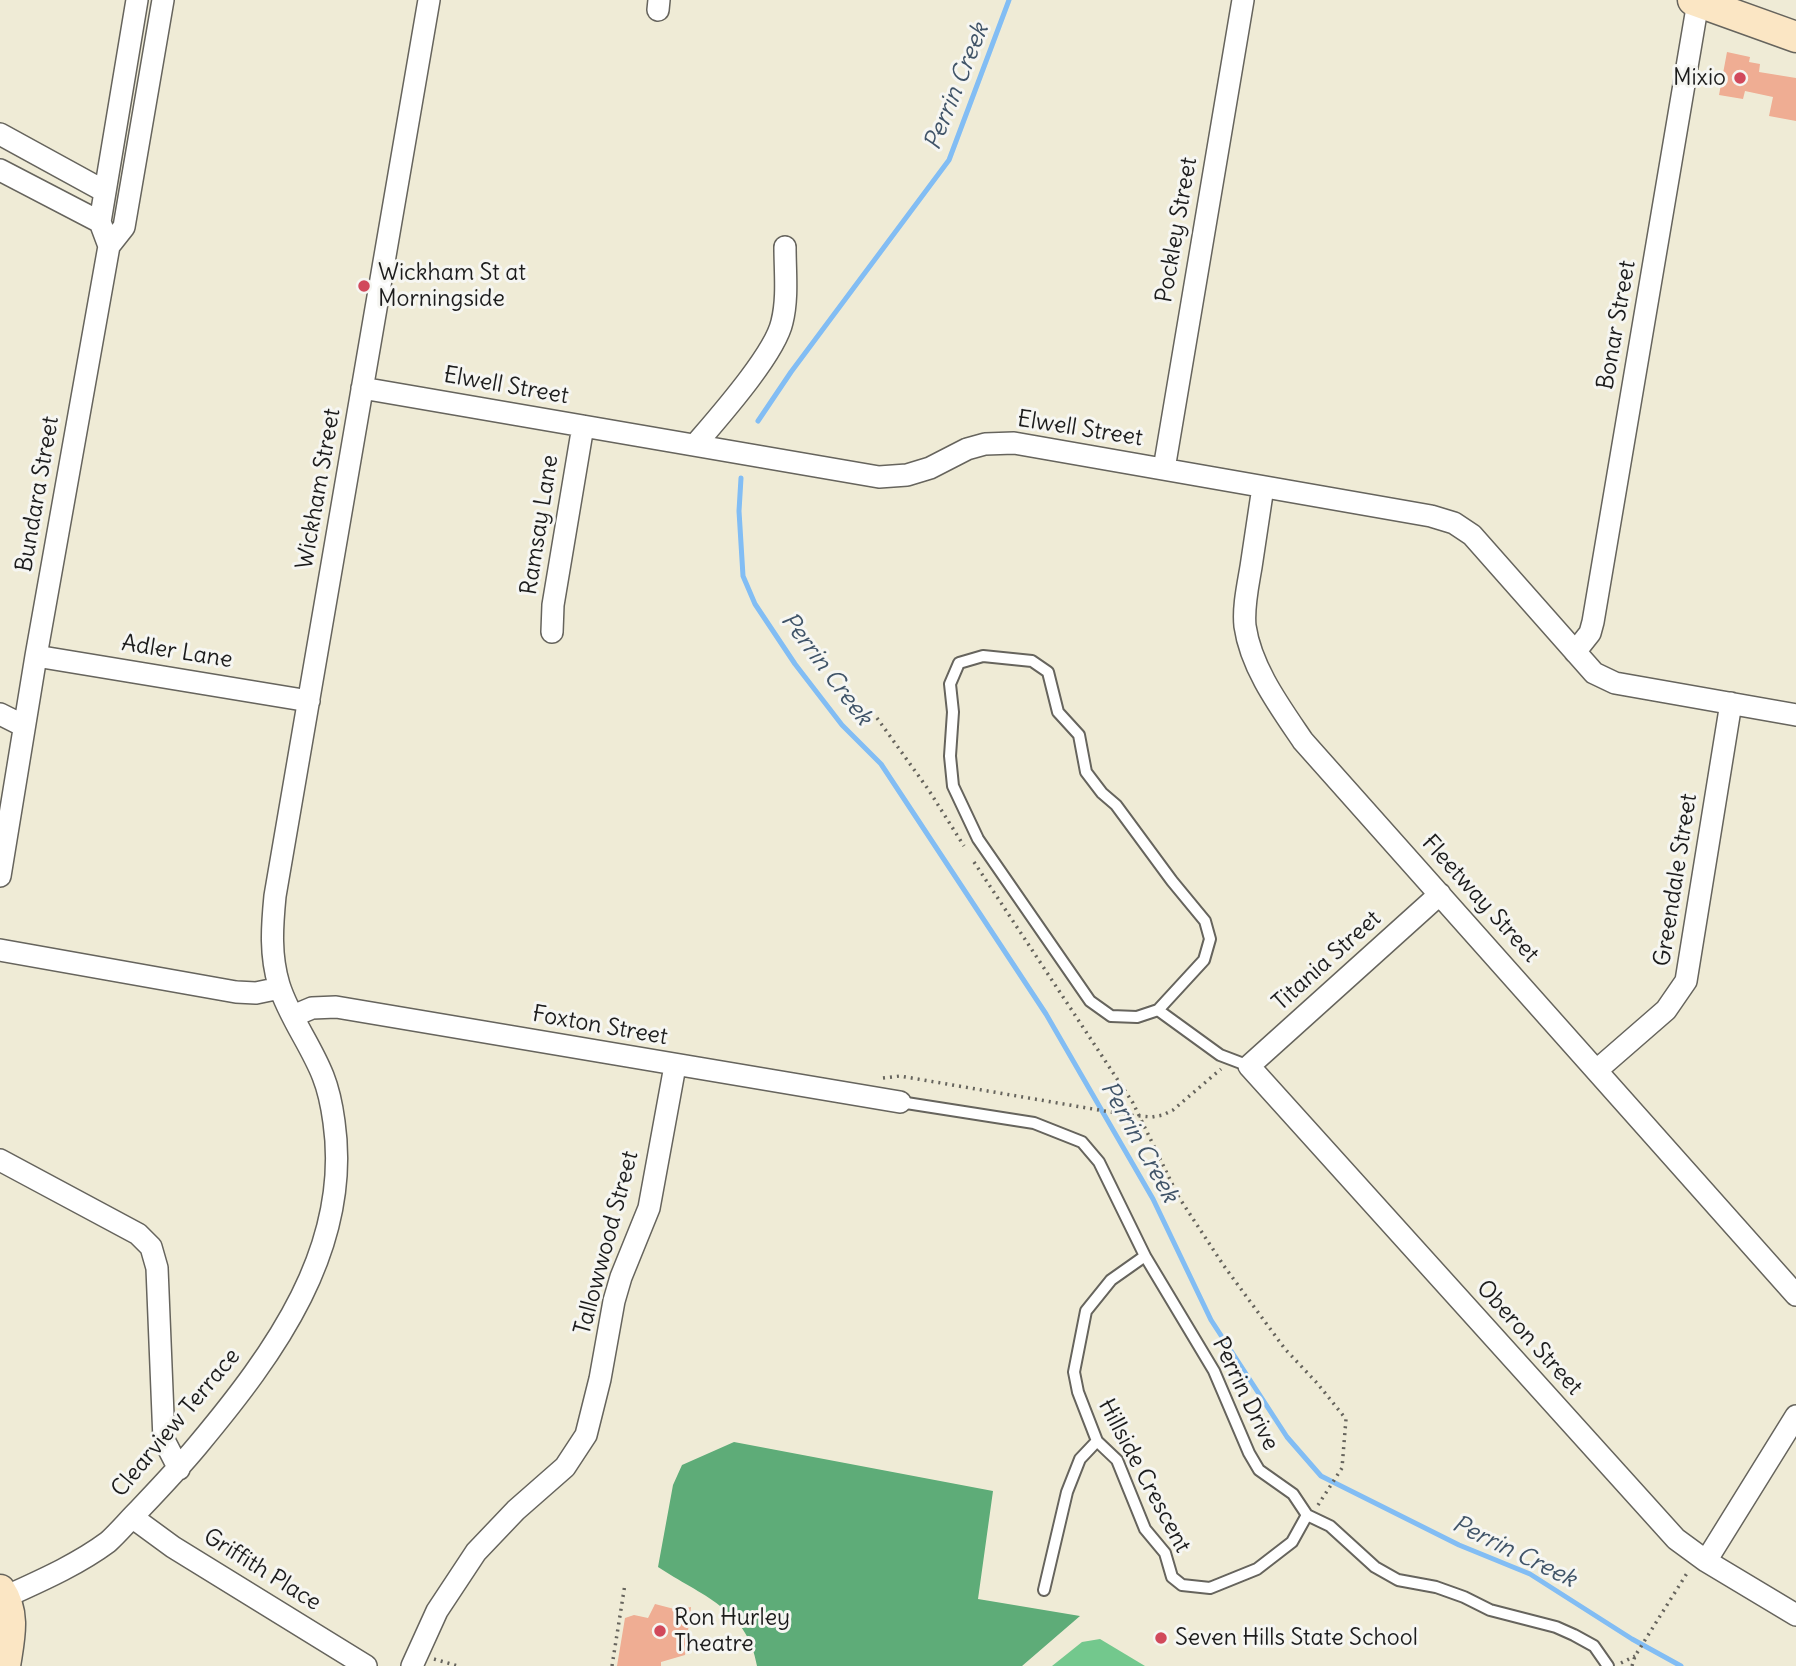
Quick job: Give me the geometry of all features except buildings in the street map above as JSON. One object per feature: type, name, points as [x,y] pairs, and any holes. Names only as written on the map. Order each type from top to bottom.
[{"type":"main road","points":[[1696,1],[1796,37]]},
{"type":"main road","points":[[3,1593],[9,1609],[11,1627],[5,1666]]},
{"type":"street","points":[[109,246],[100,222],[137,0]]},
{"type":"street","name":"Bundara Street","points":[[0,876],[109,246],[124,227],[163,0]]},
{"type":"street","name":"Wickham Street","points":[[280,988],[271,929],[429,0]]},
{"type":"street","name":"Pockley Street","points":[[1164,469],[1243,0]]},
{"type":"street","name":"Bonar Street","points":[[1575,652],[1590,633],[1593,622],[1696,1]]},
{"type":"street","points":[[0,134],[104,191]]},
{"type":"street","points":[[0,170],[100,222]]},
{"type":"street","points":[[695,445],[731,403],[775,340],[782,324],[785,303],[785,247]]},
{"type":"street","name":"Elwell Street","points":[[362,388],[879,477],[908,475],[985,444],[1014,443],[1432,516],[1454,523],[1472,535],[1594,673],[1615,683],[1796,715]]},
{"type":"street","name":"Ramsay Lane","points":[[552,632],[553,605],[583,426]]},
{"type":"street","name":"Fleetway Street","points":[[1263,487],[1247,587],[1245,624],[1251,649],[1267,684],[1304,741],[1796,1295]]},
{"type":"street","name":"Adler Lane","points":[[36,656],[309,701]]},
{"type":"street","name":"Greendale Street","points":[[1597,1070],[1666,1010],[1686,981],[1731,703]]},
{"type":"street","points":[[0,714],[24,726]]},
{"type":"street","name":"Titania Street","points":[[1241,1063],[1440,894]]},
{"type":"street","points":[[0,950],[236,992],[256,993],[280,988]]},
{"type":"street","name":"Clearview Terrace","points":[[3,1593],[85,1557],[109,1541],[179,1469],[236,1399],[290,1320],[305,1293],[326,1233],[336,1178],[335,1124],[323,1075],[280,988]]},
{"type":"street","name":"Foxton Street","points":[[293,1016],[312,1008],[336,1007],[900,1102]]},
{"type":"street","name":"Oberon Street","points":[[1241,1063],[1676,1539],[1706,1561],[1796,1615]]},
{"type":"street","name":"Tallowwood Street","points":[[412,1666],[437,1611],[475,1552],[516,1510],[565,1467],[586,1435],[600,1379],[614,1301],[649,1208],[675,1066]]},
{"type":"street","points":[[0,1160],[138,1234],[151,1247],[157,1268],[164,1440],[179,1469]]},
{"type":"street","points":[[1706,1561],[1796,1416]]},
{"type":"street","name":"Griffith Place","points":[[132,1517],[173,1547],[366,1666]]},
{"type":"lane","points":[[983,656],[1032,661],[1048,672],[1058,712],[1079,735],[1086,772],[1102,793],[1116,805],[1205,921],[1210,939],[1204,960],[1158,1010],[1137,1017],[1111,1016],[1090,1001],[978,839],[953,786],[950,756],[953,712],[950,684],[960,663],[983,656]]},
{"type":"lane","points":[[1158,1010],[1220,1055],[1241,1063]]},
{"type":"lane","name":"Perrin Drive","points":[[900,1102],[1034,1123],[1082,1142],[1099,1162],[1145,1256],[1214,1371],[1259,1470],[1293,1494],[1307,1515],[1331,1526],[1375,1567],[1398,1580],[1436,1587],[1490,1610],[1556,1627],[1594,1646],[1611,1666]]},
{"type":"lane","name":"Hillside Crescent","points":[[1145,1256],[1111,1280],[1086,1311],[1074,1372],[1078,1392],[1097,1441],[1117,1460],[1144,1529],[1165,1553],[1172,1577],[1182,1586],[1210,1588],[1257,1569],[1292,1542],[1307,1515]]},
{"type":"lane","points":[[1044,1590],[1067,1492],[1080,1459],[1097,1441]]},
{"type":"path","points":[[877,718],[928,789],[965,848]]},
{"type":"path","points":[[973,860],[1054,980],[1140,1116],[1178,1196],[1224,1266],[1285,1349],[1346,1419],[1342,1468],[1318,1506]]},
{"type":"path","points":[[883,1078],[900,1076],[1152,1117],[1172,1110],[1241,1063]]},
{"type":"path","points":[[1632,1666],[1635,1656],[1691,1566],[1706,1561]]},
{"type":"path","points":[[612,1666],[625,1584]]},
{"type":"path","points":[[1611,1666],[1635,1656]]},
{"type":"path","points":[[432,1658],[458,1666]]},
{"type":"green space","points":[[734,1442],[993,1491],[978,1599],[1080,1616],[1022,1666],[757,1666],[744,1630],[733,1617],[658,1567],[673,1485],[682,1465]]},
{"type":"green space","points":[[1100,1639],[1145,1666],[1052,1666],[1082,1642]]},
{"type":"waterway","name":"Perrin Creek","points":[[758,421],[791,372],[949,160],[1009,0]]},
{"type":"waterway","name":"Perrin Creek","points":[[741,478],[739,511],[743,576],[755,604],[795,664],[842,725],[881,764],[1046,1014],[1153,1199],[1211,1320],[1287,1437],[1321,1476],[1459,1545],[1530,1574],[1632,1639],[1681,1666]]},
{"type":"place","name":"Mixio","points":[[1740,78]]},
{"type":"place","name":"Wickham St at Morningside","points":[[364,286]]},
{"type":"place","name":"Ron Hurley Theatre","points":[[660,1631]]},
{"type":"place","name":"Seven Hills State School","points":[[1161,1638]]}]
